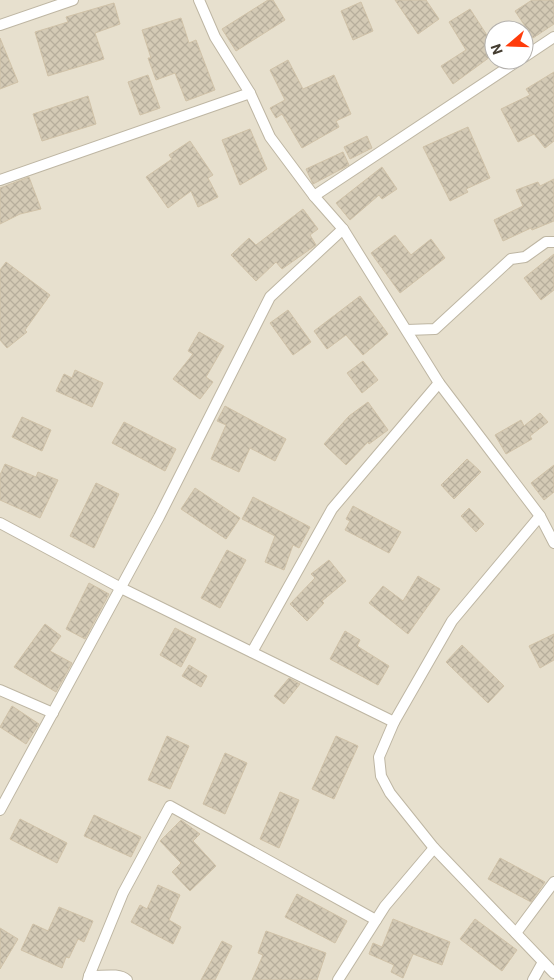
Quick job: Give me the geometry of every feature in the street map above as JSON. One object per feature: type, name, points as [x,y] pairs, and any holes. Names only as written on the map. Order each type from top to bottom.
[{"type":"street","points":[[0,25],[73,0]]},
{"type":"street","points":[[199,0],[215,38],[250,93],[270,137],[314,196],[343,229],[439,383],[540,516],[554,543]]},
{"type":"street","points":[[534,50],[554,37]]},
{"type":"street","points":[[314,196],[504,70]]},
{"type":"street","points":[[0,180],[250,93]]},
{"type":"street","points":[[0,810],[159,517],[270,297],[343,229]]},
{"type":"street","points":[[407,330],[435,329],[510,259],[525,257],[546,242],[554,242]]},
{"type":"street","points":[[252,652],[332,509],[439,383]]},
{"type":"street","points":[[540,516],[461,608],[394,722],[379,757],[381,776],[390,793],[434,848],[554,974]]},
{"type":"street","points":[[0,523],[121,588],[394,722]]},
{"type":"street","points":[[0,690],[53,713]]},
{"type":"street","points":[[127,980],[124,977],[111,975],[89,978],[123,893],[170,806],[376,920]]},
{"type":"street","points":[[338,980],[376,920],[434,848]]},
{"type":"street","points":[[516,933],[554,882]]},
{"type":"street","points":[[534,980],[543,962]]},
{"type":"shaded area","points":[[0,0],[554,0],[554,980],[0,980]]},
{"type":"building","points":[[268,0],[273,0],[285,20],[236,51],[222,29]]},
{"type":"building","points":[[395,0],[426,0],[439,19],[418,34]]},
{"type":"building","points":[[532,0],[554,0],[554,24],[534,37],[534,20],[521,20],[515,11]]},
{"type":"building","points":[[361,2],[373,31],[353,40],[341,11]]},
{"type":"building","points":[[114,3],[120,24],[95,33],[104,59],[48,76],[35,32],[68,22],[66,17]]},
{"type":"building","points":[[470,9],[484,31],[484,61],[453,84],[441,66],[466,50],[449,22]]},
{"type":"building","points":[[181,18],[189,43],[196,40],[215,90],[186,101],[175,73],[156,80],[148,58],[151,58],[142,30]]},
{"type":"building","points":[[0,38],[18,82],[0,89]]},
{"type":"building","points":[[288,60],[303,89],[334,75],[351,114],[336,121],[339,127],[302,148],[282,114],[276,118],[270,108],[285,100],[270,70]]},
{"type":"building","points":[[554,72],[554,141],[545,148],[534,134],[518,142],[501,109],[530,95],[526,89]]},
{"type":"building","points":[[148,75],[160,108],[140,115],[128,82]]},
{"type":"building","points":[[88,96],[96,124],[42,141],[33,114]]},
{"type":"building","points":[[468,127],[490,178],[466,189],[468,192],[450,201],[423,147]]},
{"type":"building","points":[[250,129],[267,169],[240,185],[222,140]]},
{"type":"building","points":[[367,136],[372,148],[350,159],[344,147]]},
{"type":"building","points":[[190,141],[213,175],[208,178],[218,197],[198,207],[191,191],[168,208],[146,177],[172,159],[169,155]]},
{"type":"building","points":[[343,152],[349,165],[313,184],[306,169]]},
{"type":"building","points":[[382,167],[397,189],[382,199],[379,195],[350,220],[336,203]]},
{"type":"building","points":[[29,177],[41,209],[20,214],[0,224],[0,188]]},
{"type":"building","points":[[554,179],[554,221],[532,230],[531,228],[503,241],[494,220],[523,206],[516,190],[538,182],[540,186]]},
{"type":"building","points":[[303,209],[318,229],[310,235],[316,245],[282,269],[276,262],[256,281],[231,255],[249,238],[256,245]]},
{"type":"building","points":[[395,235],[411,255],[431,239],[445,258],[400,293],[371,253]]},
{"type":"building","points":[[554,254],[554,290],[541,300],[524,278]]},
{"type":"building","points":[[6,262],[50,295],[25,330],[27,332],[7,348],[0,340],[0,270]]},
{"type":"building","points":[[360,296],[388,334],[363,355],[346,335],[327,349],[314,331]]},
{"type":"building","points":[[288,310],[311,342],[293,355],[270,323]]},
{"type":"building","points":[[199,332],[224,346],[206,377],[213,382],[200,399],[173,379],[193,354],[188,351]]},
{"type":"building","points":[[363,361],[378,380],[362,393],[347,373]]},
{"type":"building","points":[[75,370],[103,383],[92,407],[56,391],[64,374],[72,378]]},
{"type":"building","points":[[368,402],[388,430],[369,444],[368,442],[346,465],[324,444],[349,416]]},
{"type":"building","points":[[225,406],[286,439],[275,461],[250,448],[239,472],[211,459],[226,425],[217,421]]},
{"type":"building","points":[[540,413],[548,422],[530,436],[532,439],[506,454],[495,435],[521,420],[524,426]]},
{"type":"building","points":[[22,417],[51,430],[42,451],[12,437]]},
{"type":"building","points":[[124,422],[176,449],[165,471],[112,443]]},
{"type":"building","points":[[467,459],[481,472],[454,499],[441,485]]},
{"type":"building","points":[[5,464],[36,477],[38,472],[58,480],[40,518],[0,500],[0,475]]},
{"type":"building","points":[[554,465],[554,492],[544,500],[531,483]]},
{"type":"building","points":[[96,483],[119,494],[94,548],[70,536]]},
{"type":"building","points":[[195,488],[240,518],[226,539],[181,509]]},
{"type":"building","points":[[253,497],[310,527],[299,548],[293,545],[284,570],[265,562],[275,536],[242,519]]},
{"type":"building","points":[[353,506],[401,532],[389,553],[345,530],[350,521],[346,519]]},
{"type":"building","points":[[469,508],[484,524],[476,532],[461,516]]},
{"type":"building","points":[[227,550],[246,560],[220,608],[201,598]]},
{"type":"building","points":[[329,560],[346,581],[322,601],[324,603],[307,621],[290,604],[315,578],[311,574]]},
{"type":"building","points":[[418,576],[440,589],[408,634],[369,603],[383,586],[403,601]]},
{"type":"building","points":[[89,583],[109,594],[85,639],[66,629]]},
{"type":"building","points":[[45,624],[61,636],[50,651],[72,663],[56,692],[14,667]]},
{"type":"building","points":[[175,628],[196,639],[181,667],[160,655]]},
{"type":"building","points":[[345,631],[360,640],[357,646],[389,666],[378,685],[330,659]]},
{"type":"building","points":[[554,634],[554,660],[540,668],[529,646]]},
{"type":"building","points":[[462,645],[504,686],[488,703],[446,662]]},
{"type":"building","points":[[189,665],[207,676],[201,687],[182,676]]},
{"type":"building","points":[[289,678],[300,684],[284,704],[274,696]]},
{"type":"building","points":[[12,706],[39,724],[26,744],[0,727]]},
{"type":"building","points":[[167,736],[189,746],[170,789],[148,780]]},
{"type":"building","points":[[336,736],[358,746],[334,799],[312,789]]},
{"type":"building","points":[[225,753],[247,763],[225,814],[203,804]]},
{"type":"building","points":[[280,792],[299,800],[279,848],[260,839]]},
{"type":"building","points":[[94,815],[141,837],[131,857],[84,836]]},
{"type":"building","points":[[20,819],[67,843],[57,863],[10,839]]},
{"type":"building","points":[[181,820],[200,834],[193,841],[216,866],[190,891],[172,872],[181,863],[160,841]]},
{"type":"building","points":[[500,858],[545,882],[531,902],[488,879]]},
{"type":"building","points":[[158,885],[180,895],[169,920],[181,927],[173,944],[131,922],[140,905],[147,909]]},
{"type":"building","points":[[297,894],[347,921],[335,943],[285,917]]},
{"type":"building","points":[[59,907],[93,921],[84,942],[78,939],[69,958],[66,957],[62,968],[21,950],[33,924],[48,931]]},
{"type":"building","points":[[393,919],[450,942],[442,965],[413,954],[403,978],[391,972],[394,965],[369,954],[373,943],[382,947]]},
{"type":"building","points":[[475,919],[517,950],[502,971],[460,939]]},
{"type":"building","points":[[0,928],[18,939],[0,969]]},
{"type":"building","points":[[266,931],[326,953],[317,980],[252,980],[263,955],[258,953]]},
{"type":"building","points":[[222,941],[232,946],[215,980],[201,980]]}]
